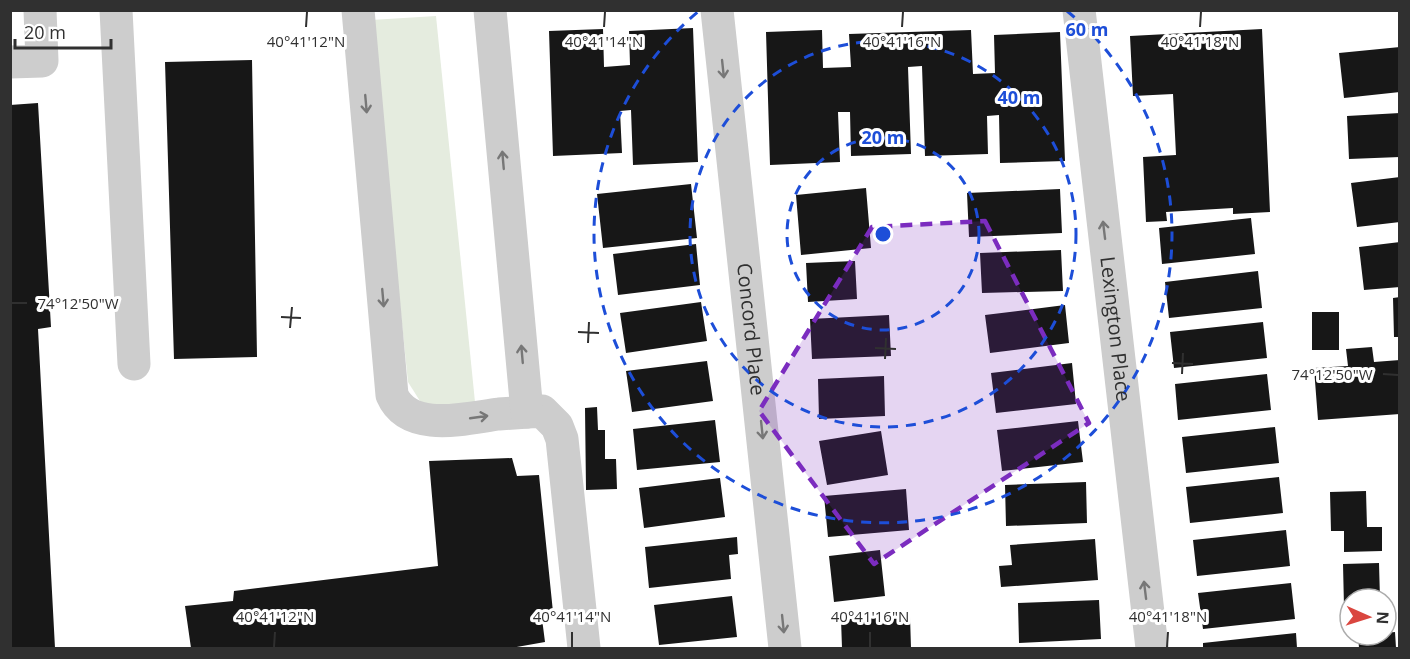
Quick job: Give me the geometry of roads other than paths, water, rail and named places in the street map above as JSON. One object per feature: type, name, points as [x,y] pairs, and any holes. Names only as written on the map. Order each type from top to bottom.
[{"type":"street","points":[[10,62],[42,61],[40,10]]},
{"type":"street","points":[[116,10],[134,364]]},
{"type":"street","points":[[358,10],[392,395],[401,409],[423,419],[462,420],[542,411],[550,417],[562,440],[584,648]]},
{"type":"street","points":[[490,10],[527,412]]},
{"type":"street","name":"Concord Place","points":[[717,10],[785,648]]},
{"type":"street","name":"Lexington Place","points":[[1079,10],[1152,648]]}]
